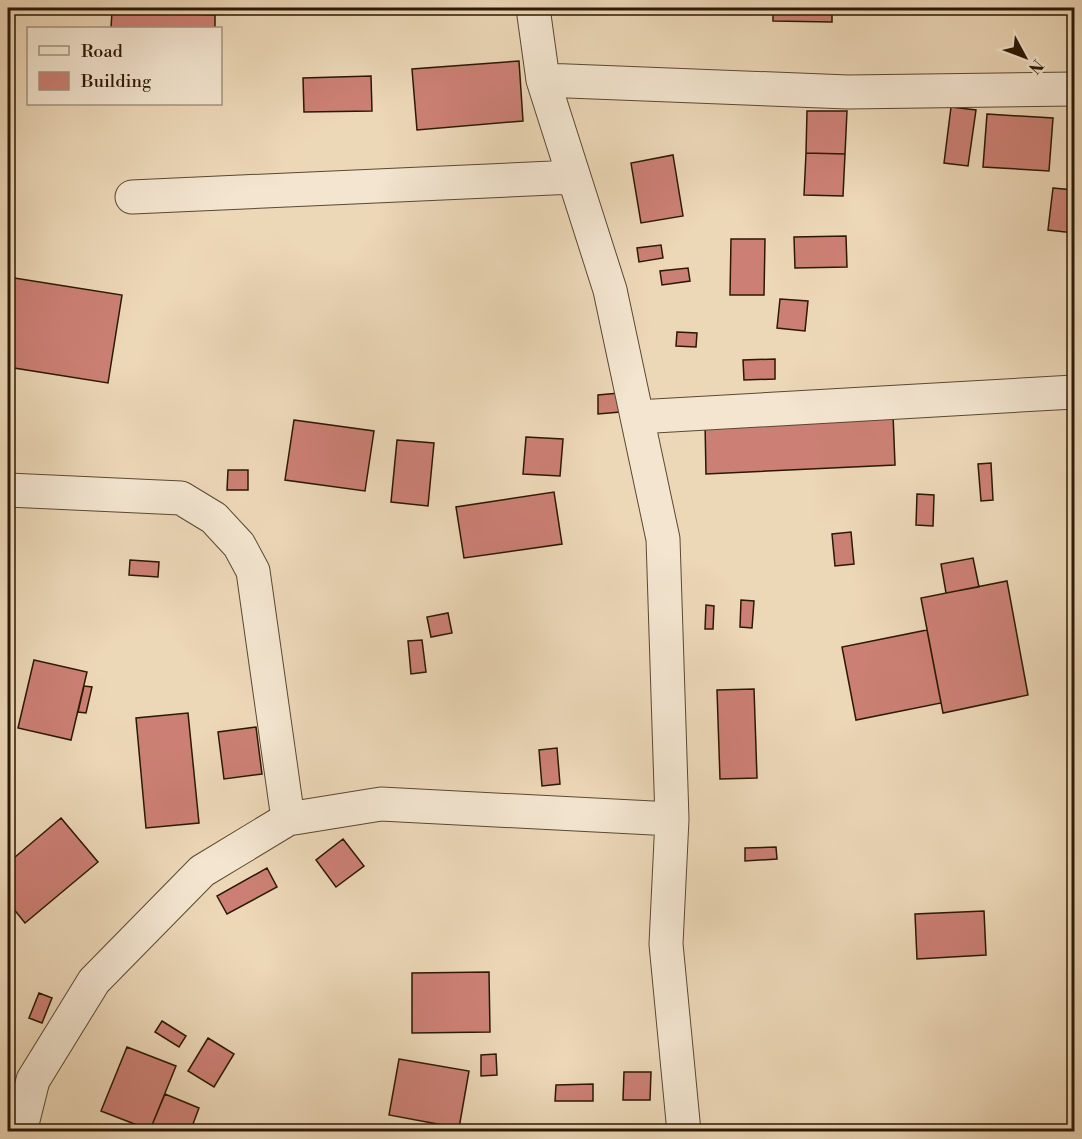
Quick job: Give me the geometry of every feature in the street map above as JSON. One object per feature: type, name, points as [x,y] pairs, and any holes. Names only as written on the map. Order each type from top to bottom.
[{"type":"street","points":[[533,8],[543,80],[610,290],[663,539],[672,819],[666,944],[684,1131]]},
{"type":"street","points":[[543,80],[848,93],[1074,89]]},
{"type":"street","points":[[132,197],[574,177]]},
{"type":"street","points":[[637,417],[1074,392]]},
{"type":"street","points":[[8,490],[181,498],[214,518],[239,545],[252,571],[288,819]]},
{"type":"street","points":[[20,1131],[33,1080],[94,981],[202,871],[288,819],[381,804],[672,819]]},
{"type":"building","points":[[773,8],[832,8],[832,22],[773,21]]},
{"type":"building","points":[[112,11],[215,15],[215,27],[111,27]]},
{"type":"building","points":[[519,61],[523,121],[417,130],[412,69]]},
{"type":"building","points":[[371,76],[372,111],[304,112],[303,78]]},
{"type":"building","points":[[951,107],[976,110],[968,166],[944,163]]},
{"type":"building","points":[[807,111],[847,111],[845,154],[806,153]]},
{"type":"building","points":[[987,114],[1053,118],[1049,171],[983,167]]},
{"type":"building","points":[[806,153],[845,154],[843,196],[804,195]]},
{"type":"building","points":[[673,155],[683,216],[641,223],[631,163]]},
{"type":"building","points":[[1053,188],[1074,190],[1074,233],[1048,230]]},
{"type":"building","points":[[846,236],[847,267],[795,268],[794,237]]},
{"type":"building","points":[[731,239],[765,239],[764,295],[730,295]]},
{"type":"building","points":[[661,245],[663,258],[639,262],[637,248]]},
{"type":"building","points":[[688,268],[690,281],[662,285],[660,271]]},
{"type":"building","points":[[8,277],[122,295],[108,383],[8,367]]},
{"type":"building","points":[[780,299],[808,301],[805,331],[777,328]]},
{"type":"building","points":[[677,332],[697,333],[696,347],[676,346]]},
{"type":"building","points":[[775,359],[775,379],[744,380],[743,360]]},
{"type":"building","points":[[619,393],[620,412],[598,414],[598,395]]},
{"type":"building","points":[[893,414],[895,465],[706,474],[705,422]]},
{"type":"building","points":[[294,420],[374,431],[365,491],[285,480]]},
{"type":"building","points":[[526,437],[563,439],[560,476],[523,474]]},
{"type":"building","points":[[397,440],[434,443],[428,506],[391,502]]},
{"type":"building","points":[[991,463],[993,500],[981,501],[978,464]]},
{"type":"building","points":[[228,470],[248,470],[248,490],[227,490]]},
{"type":"building","points":[[554,492],[562,544],[464,558],[456,507]]},
{"type":"building","points":[[917,494],[934,495],[933,526],[916,525]]},
{"type":"building","points":[[851,532],[854,564],[835,566],[832,534]]},
{"type":"building","points":[[973,558],[979,587],[946,593],[941,564]]},
{"type":"building","points":[[130,560],[159,562],[158,577],[129,575]]},
{"type":"building","points":[[1007,581],[1028,695],[943,713],[921,598]]},
{"type":"building","points":[[741,600],[754,601],[752,628],[740,627]]},
{"type":"building","points":[[706,605],[714,606],[713,629],[705,629]]},
{"type":"building","points":[[448,613],[452,633],[431,637],[427,617]]},
{"type":"building","points":[[927,630],[941,703],[856,720],[842,647]]},
{"type":"building","points":[[422,640],[426,672],[411,674],[408,641]]},
{"type":"building","points":[[34,660],[87,672],[71,740],[18,728]]},
{"type":"building","points":[[84,686],[92,687],[86,713],[78,712]]},
{"type":"building","points":[[754,689],[757,778],[720,779],[717,690]]},
{"type":"building","points":[[188,713],[199,823],[146,828],[136,718]]},
{"type":"building","points":[[256,727],[262,774],[224,779],[218,732]]},
{"type":"building","points":[[557,748],[560,784],[542,786],[539,750]]},
{"type":"building","points":[[61,818],[98,862],[25,923],[8,902],[8,863]]},
{"type":"building","points":[[343,839],[364,866],[336,887],[316,860]]},
{"type":"building","points":[[776,847],[777,859],[745,861],[745,848]]},
{"type":"building","points":[[267,868],[277,887],[227,914],[217,896]]},
{"type":"building","points":[[984,911],[986,955],[917,959],[915,914]]},
{"type":"building","points":[[489,972],[490,1032],[412,1033],[412,973]]},
{"type":"building","points":[[39,993],[52,998],[42,1023],[29,1018]]},
{"type":"building","points":[[162,1021],[186,1036],[179,1047],[155,1032]]},
{"type":"building","points":[[208,1038],[234,1054],[214,1087],[188,1071]]},
{"type":"building","points":[[127,1047],[176,1066],[150,1130],[101,1111]]},
{"type":"building","points":[[496,1054],[497,1075],[481,1076],[481,1055]]},
{"type":"building","points":[[399,1059],[469,1071],[459,1128],[389,1115]]},
{"type":"building","points":[[624,1072],[651,1072],[650,1100],[623,1100]]},
{"type":"building","points":[[593,1084],[593,1101],[555,1101],[556,1085]]},
{"type":"building","points":[[165,1094],[199,1108],[190,1132],[150,1130]]}]
